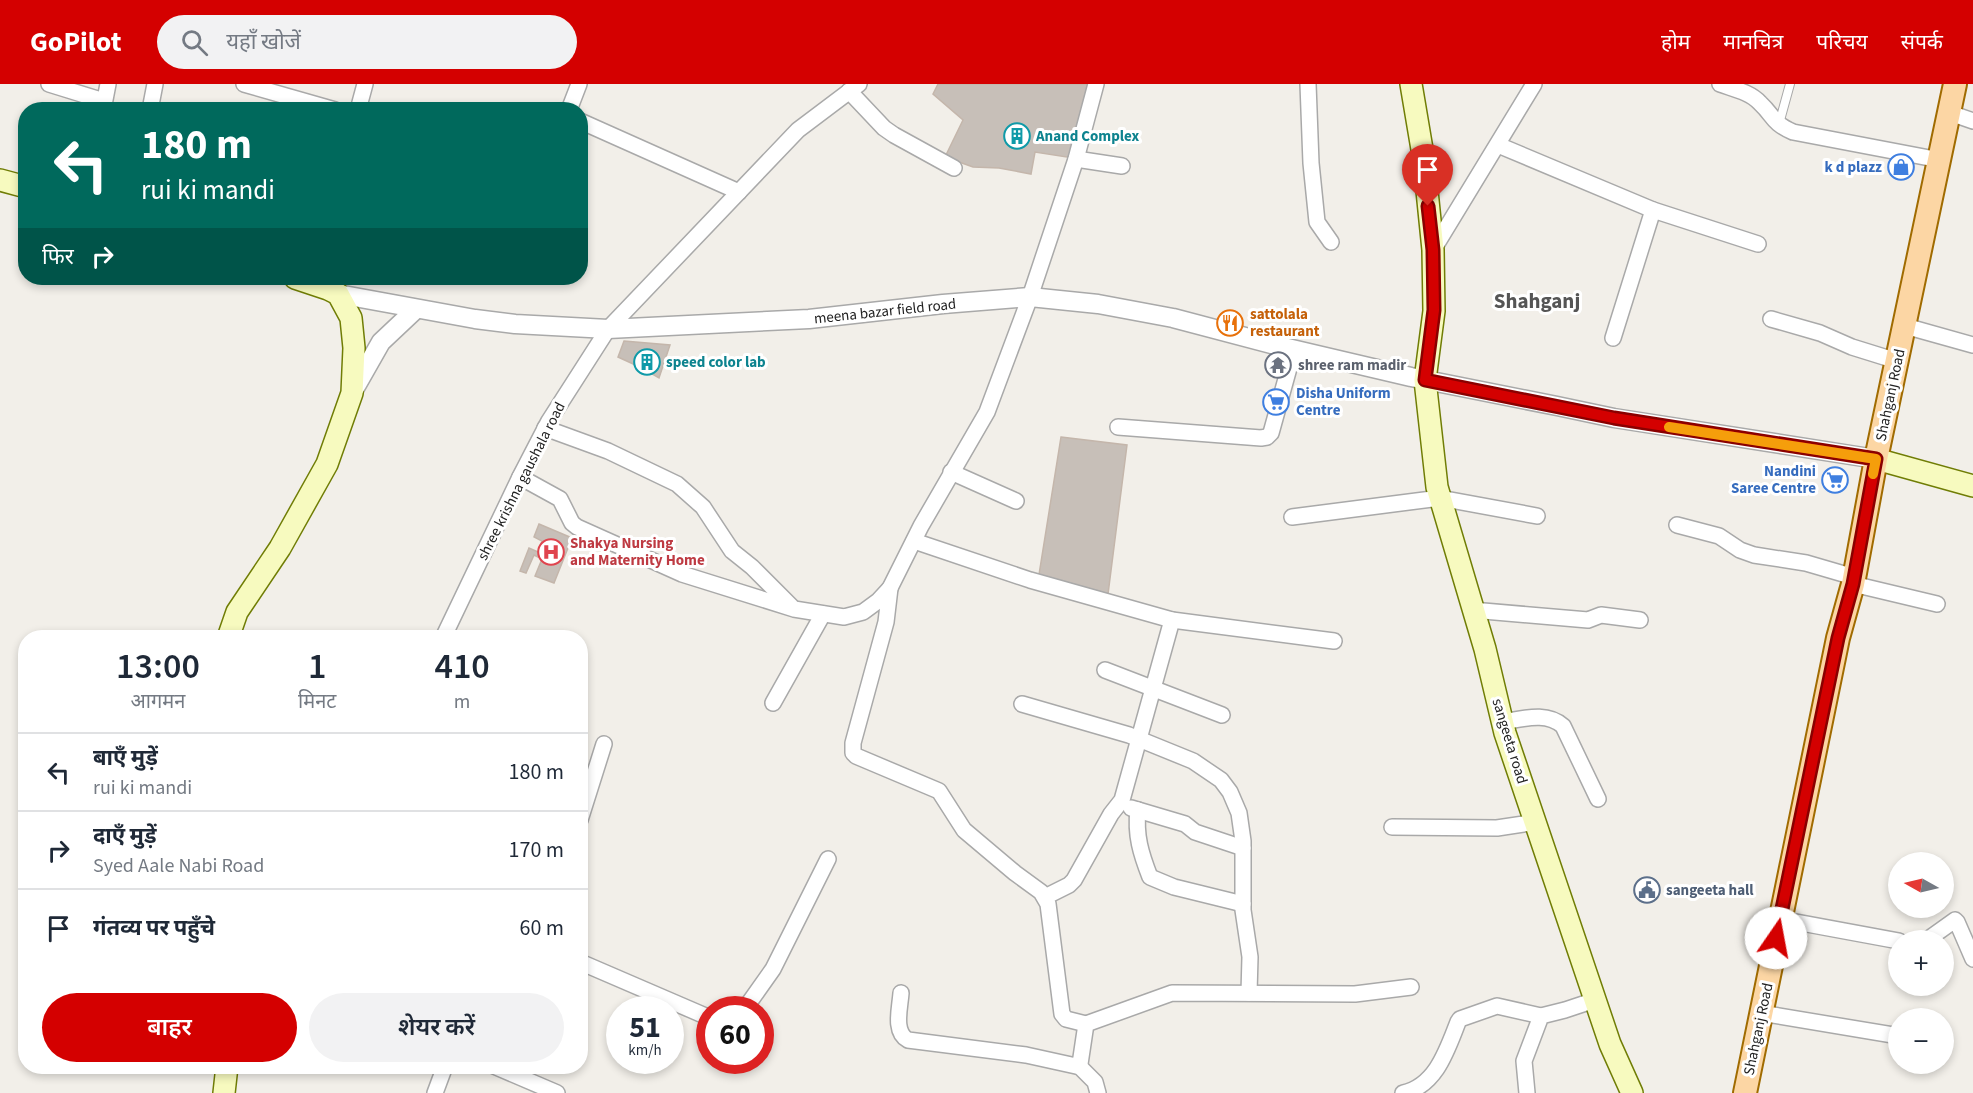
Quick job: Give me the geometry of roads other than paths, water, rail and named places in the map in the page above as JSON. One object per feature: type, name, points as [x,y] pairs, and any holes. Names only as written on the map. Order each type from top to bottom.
[{"type":"main road","name":"sangeeta road","points":[[1411,84],[1424,161],[1433,250],[1434,310],[1425,380],[1440,498],[1485,649],[1502,722],[1610,1044],[1632,1093]]},
{"type":"main road","name":"Shahganj Road","points":[[1745,1093],[1955,84]]},
{"type":"main road","points":[[0,180],[18,185]]},
{"type":"main road","points":[[231,630],[237,612],[280,548],[327,464],[352,393],[354,333],[351,318],[338,294],[317,285]]},
{"type":"main road","points":[[1876,459],[1973,486]]},
{"type":"main road","points":[[224,1093],[226,1074]]},
{"type":"street","points":[[49,84],[95,102]]},
{"type":"street","points":[[104,102],[108,84]]},
{"type":"street","points":[[152,102],[155,84]]},
{"type":"street","points":[[244,84],[307,102]]},
{"type":"street","points":[[360,102],[365,84]]},
{"type":"street","points":[[572,102],[579,84]]},
{"type":"street","points":[[520,477],[560,499],[572,523],[577,527],[682,574],[794,609],[844,617],[863,612],[890,588],[951,472],[987,412],[1030,297],[1076,159],[1096,84]]},
{"type":"street","points":[[1308,84],[1311,163],[1317,222],[1331,242]]},
{"type":"street","points":[[1433,250],[1534,84]]},
{"type":"street","points":[[1720,84],[1750,95],[1761,103],[1778,125],[1793,132],[1940,160]]},
{"type":"street","points":[[854,88],[884,128],[954,168]]},
{"type":"street","name":"shree krishna gaushala road","points":[[447,630],[545,428],[608,329],[798,130],[854,88]]},
{"type":"street","points":[[1950,113],[1973,121]]},
{"type":"street","points":[[588,125],[739,192]]},
{"type":"street","points":[[1498,145],[1653,210],[1758,244]]},
{"type":"street","points":[[1076,159],[1122,166]]},
{"type":"street","points":[[1613,338],[1653,210]]},
{"type":"street","name":"meena bazar field road","points":[[338,294],[415,310],[515,324],[608,329],[809,319],[1030,297],[1098,304],[1173,318],[1294,350],[1425,380],[1614,418],[1876,459]]},
{"type":"street","points":[[352,393],[381,342],[415,310]]},
{"type":"street","points":[[1771,319],[1820,333],[1852,347],[1898,361]]},
{"type":"street","points":[[1905,326],[1973,345]]},
{"type":"street","points":[[1118,427],[1268,437],[1294,350]]},
{"type":"street","points":[[545,428],[619,456],[677,484],[703,507],[732,551],[752,567],[794,609]]},
{"type":"street","points":[[951,472],[1016,501]]},
{"type":"street","points":[[1292,517],[1440,498],[1537,516]]},
{"type":"street","points":[[1677,525],[1719,536],[1740,550],[1806,563],[1853,581],[1936,604]]},
{"type":"street","points":[[914,541],[1030,580],[1172,620],[1334,641]]},
{"type":"street","points":[[890,588],[886,622],[853,743],[853,753],[939,791],[964,830],[1046,897],[1062,1014],[1066,1019],[1086,1024],[1172,993],[1354,994],[1411,987]]},
{"type":"street","points":[[1472,610],[1588,620],[1598,615],[1640,620]]},
{"type":"street","points":[[773,703],[822,614]]},
{"type":"street","points":[[1046,897],[1074,880],[1111,814],[1120,805],[1172,620]]},
{"type":"street","points":[[1105,670],[1222,715]]},
{"type":"street","points":[[1022,704],[1129,735],[1193,761],[1221,780],[1230,792],[1239,813],[1243,848],[1243,904],[1250,957],[1249,993]]},
{"type":"street","points":[[1502,722],[1539,717],[1547,717],[1559,722],[1598,799]]},
{"type":"street","points":[[588,795],[604,744]]},
{"type":"street","points":[[1120,805],[1185,824],[1195,832],[1243,848]]},
{"type":"street","points":[[1138,810],[1136,832],[1150,877],[1174,887],[1243,904]]},
{"type":"street","points":[[1392,827],[1497,828],[1536,822]]},
{"type":"street","points":[[754,996],[773,969],[828,859]]},
{"type":"street","points":[[1780,919],[1888,939]]},
{"type":"street","points":[[1940,930],[1954,920],[1957,922],[1973,959]]},
{"type":"street","points":[[588,965],[696,1012]]},
{"type":"street","points":[[901,993],[899,1030],[902,1037],[908,1040],[1026,1055],[1079,1066],[1095,1082],[1098,1093]]},
{"type":"street","points":[[1403,1093],[1415,1090],[1445,1056],[1460,1019],[1497,1006],[1541,1016],[1565,1011],[1595,1000]]},
{"type":"street","points":[[1761,1013],[1888,1034]]},
{"type":"street","points":[[1527,1093],[1524,1060],[1541,1016]]},
{"type":"street","points":[[1079,1066],[1086,1024]]},
{"type":"street","points":[[224,1093],[234,1074]]},
{"type":"street","points":[[435,1093],[442,1074]]},
{"type":"street","points":[[513,1074],[557,1093]]},
{"type":"lane","points":[[1778,125],[1790,84]]},
{"type":"place","name":"Anand Complex","points":[[1017,136]]},
{"type":"place","name":"k d plazz","points":[[1901,167]]},
{"type":"place","name":"sattolala restaurant","points":[[1230,323]]},
{"type":"place","name":"speed color lab","points":[[647,362]]},
{"type":"place","name":"shree ram madir","points":[[1278,365]]},
{"type":"place","name":"Disha Uniform Centre","points":[[1276,402]]},
{"type":"place","name":"Nandini Saree Centre","points":[[1835,480]]},
{"type":"place","name":"Shakya Nursing and Maternity Home","points":[[551,552]]},
{"type":"place","name":"sangeeta hall","points":[[1647,890]]},
{"type":"district","name":"Shahganj","points":[[1537,301]]}]
